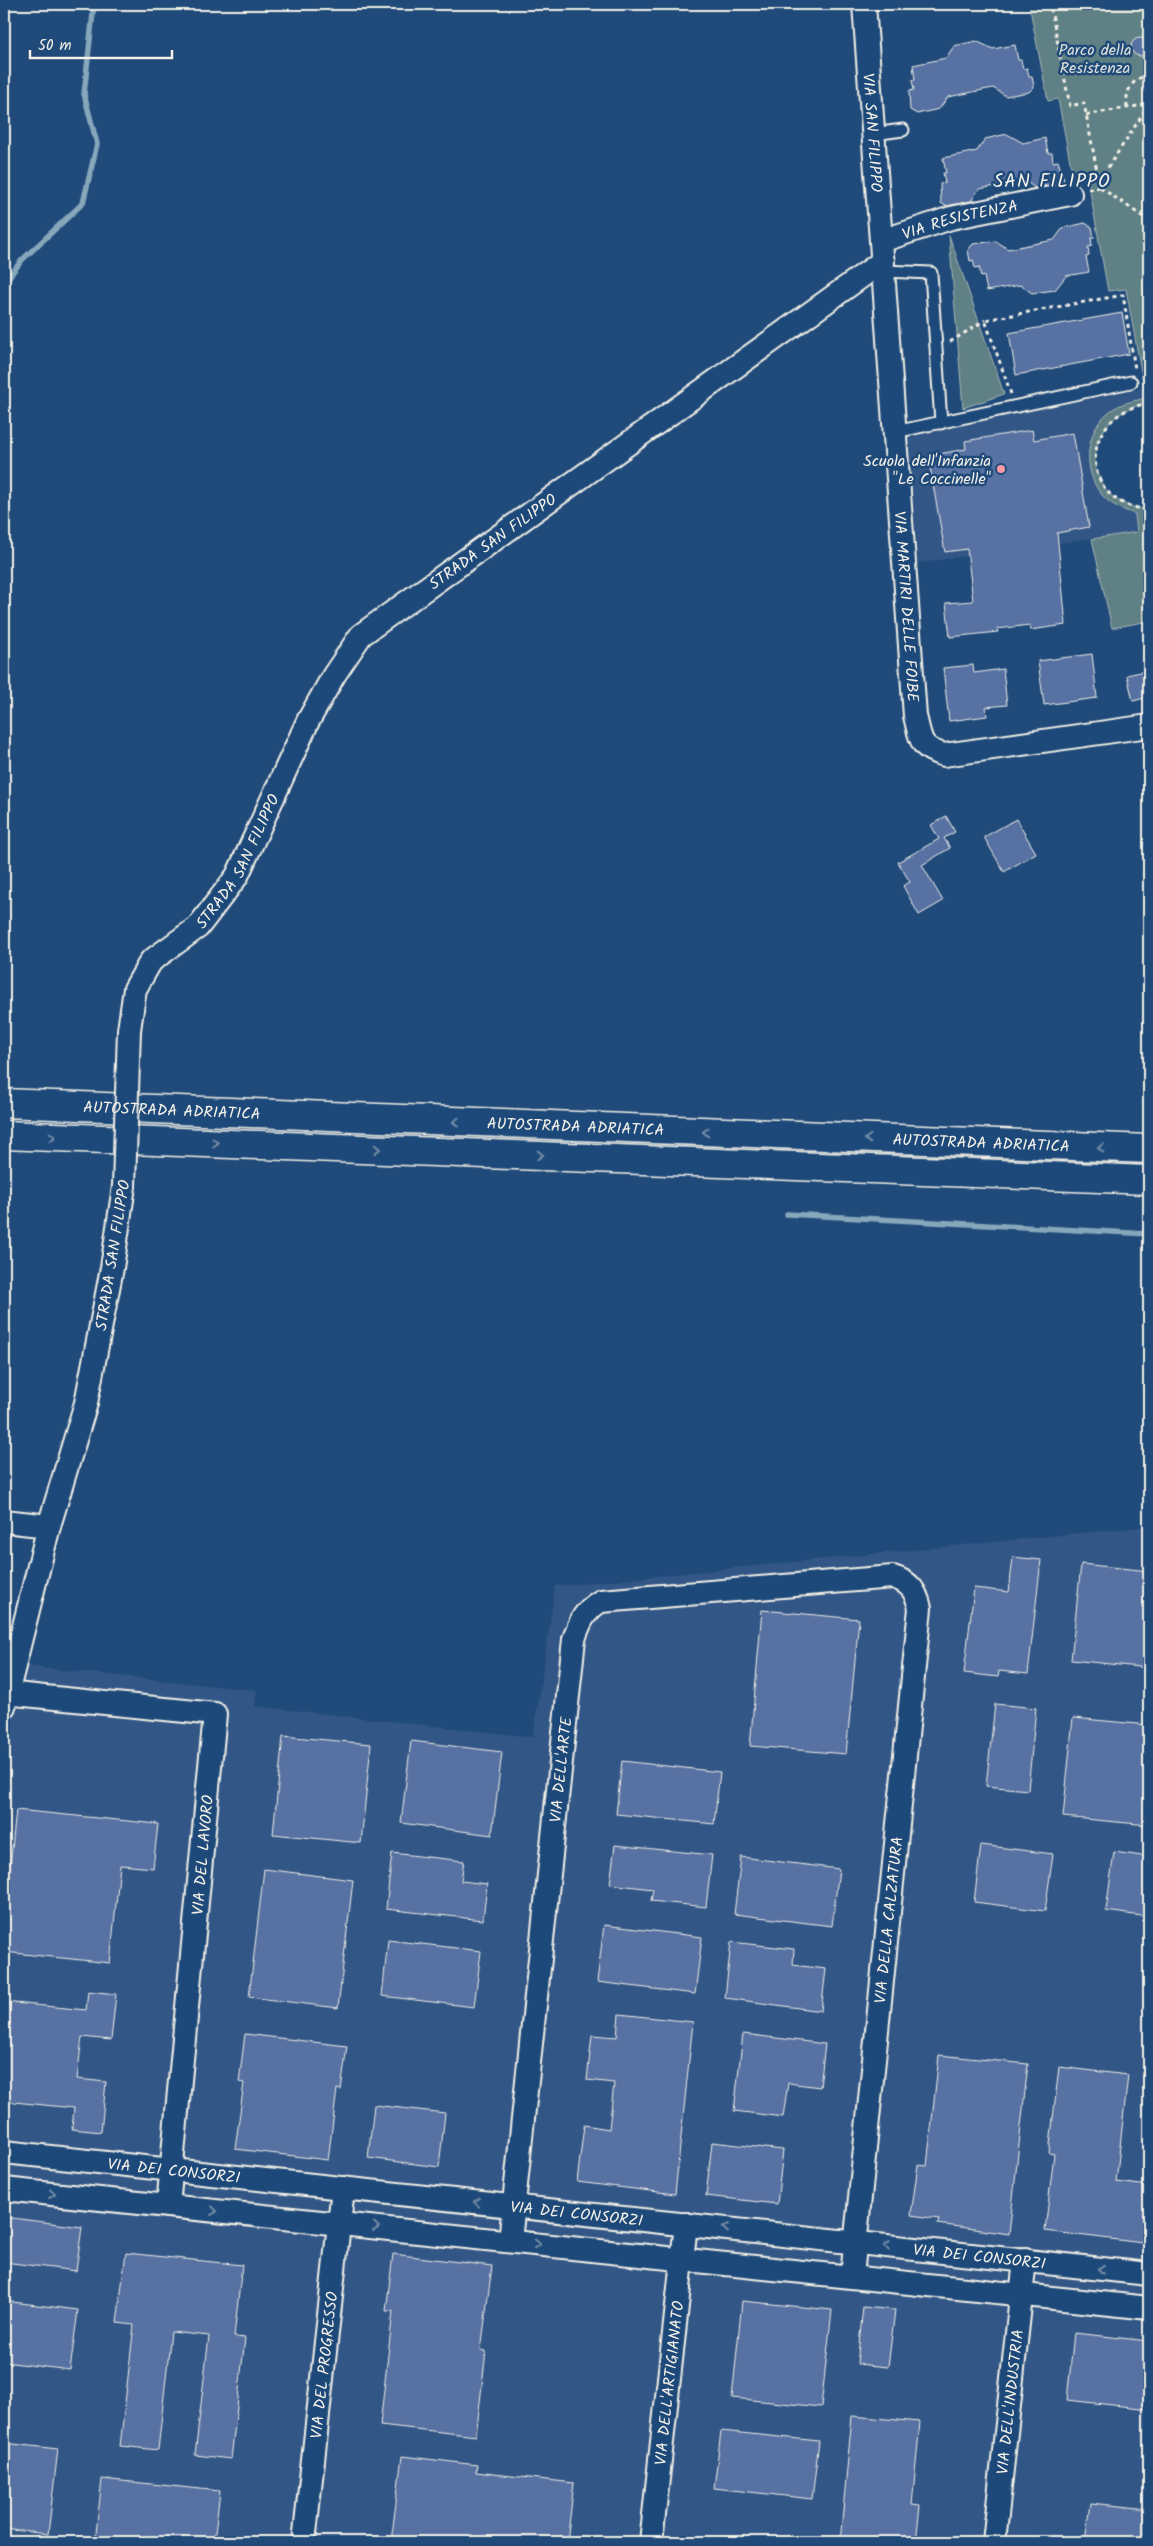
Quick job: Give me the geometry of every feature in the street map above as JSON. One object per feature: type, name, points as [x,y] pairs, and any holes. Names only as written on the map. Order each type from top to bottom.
[{"type":"highway","name":"AUTOSTRADA ADRIATICA","points":[[4,1104],[1149,1149]]},
{"type":"highway","name":"AUTOSTRADA ADRIATICA","points":[[4,1135],[1149,1180]]},
{"type":"street","name":"VIA SAN FILIPPO","points":[[864,4],[882,258]]},
{"type":"street","name":"VIA RESISTENZA","points":[[882,258],[951,218],[1070,194]]},
{"type":"street","name":"VIA MARTIRI DELLE FOIBE","points":[[882,258],[915,716],[922,743],[930,751],[944,756],[1149,726]]},
{"type":"street","name":"STRADA SAN FILIPPO","points":[[5,1699],[49,1526],[86,1403],[112,1268],[124,1186],[129,1030],[135,989],[151,961],[198,927],[237,876],[308,721],[334,675],[361,635],[882,258]]},
{"type":"street","points":[[4,1521],[49,1526]]},
{"type":"street","name":"VIA DELL'ARTE","points":[[510,2241],[574,1639],[580,1621],[589,1607],[601,1600],[893,1577]]},
{"type":"street","name":"VIA DELLA CALZATURA","points":[[852,2276],[920,1608],[912,1587],[904,1580],[893,1577]]},
{"type":"street","name":"VIA DEL LAVORO","points":[[5,1699],[216,1714],[168,2206]]},
{"type":"street","name":"VIA DEI CONSORZI","points":[[4,2152],[1149,2274]]},
{"type":"street","name":"VIA DEL PROGRESSO","points":[[304,2542],[343,2188]]},
{"type":"street","name":"VIA DEI CONSORZI","points":[[4,2189],[683,2258],[1149,2308]]},
{"type":"street","name":"VIA DELL'ARTIGIANATO","points":[[651,2542],[686,2224]]},
{"type":"street","name":"VIA DELL'INDUSTRIA","points":[[994,2542],[1025,2260]]},
{"type":"lane","points":[[873,134],[903,130]]},
{"type":"lane","points":[[882,258],[931,273],[941,422]]},
{"type":"lane","points":[[894,432],[1131,382]]},
{"type":"path","points":[[1050,4],[1070,106],[1084,103],[1100,187],[1149,221]]},
{"type":"path","points":[[1051,9],[1067,4]]},
{"type":"path","points":[[1127,107],[1128,90],[1139,78],[1149,75]]},
{"type":"path","points":[[1086,115],[1149,104]]},
{"type":"path","points":[[1099,182],[1149,104]]},
{"type":"path","points":[[1149,284],[1145,289],[1149,314]]},
{"type":"path","points":[[936,350],[985,320],[1123,295],[1137,380],[1131,382]]},
{"type":"path","points":[[985,320],[1015,407]]},
{"type":"path","points":[[1149,403],[1120,412],[1107,424],[1098,440],[1095,458],[1098,475],[1107,491],[1122,503],[1138,509],[1149,509]]},
{"type":"shaded area","name":"Scuola dell'Infanzia \"Le Coccinelle\"","points":[[1143,388],[1146,398],[1129,401],[1112,409],[1088,460],[1117,507],[1135,514],[1137,532],[918,563],[908,436]]},
{"type":"shaded area","points":[[1149,1526],[1149,2542],[4,2542],[4,1664],[257,1690],[255,1706],[533,1737],[555,1586]]},
{"type":"green space","name":"Parco della Resistenza","points":[[1029,4],[1149,4],[1149,403],[1125,411],[1108,425],[1098,442],[1095,460],[1099,478],[1110,494],[1126,505],[1149,509],[1149,621],[1112,628],[1092,539],[1137,532],[1135,514],[1117,507],[1102,495],[1095,485],[1091,474],[1089,449],[1097,427],[1104,417],[1121,405],[1146,398],[1126,289],[1108,291],[1087,175],[1073,177],[1058,99],[1048,101]]},
{"type":"green space","points":[[949,235],[1004,394],[963,408]]},
{"type":"building","points":[[1140,38],[1146,41],[1149,47],[1146,53],[1140,56],[1134,53],[1131,47],[1134,41]]},
{"type":"building","points":[[976,41],[993,49],[1015,45],[1018,60],[1021,60],[1023,69],[1027,68],[1029,76],[1032,76],[1034,87],[1029,92],[1006,96],[993,88],[948,97],[939,109],[917,114],[910,110],[909,91],[914,90],[912,80],[915,80],[913,65],[946,58],[954,46]]},
{"type":"building","points":[[1007,134],[1023,143],[1045,138],[1048,153],[1052,153],[1053,162],[1058,161],[1064,180],[1035,188],[1025,181],[979,189],[971,201],[946,206],[941,203],[940,184],[945,183],[943,173],[946,173],[943,158],[977,151],[985,139]]},
{"type":"building","points":[[1085,223],[1092,227],[1094,238],[1091,238],[1092,246],[1088,247],[1089,256],[1086,257],[1089,272],[1066,276],[1055,290],[1032,293],[1020,285],[987,291],[984,276],[981,277],[979,267],[975,268],[973,260],[970,261],[968,250],[973,244],[996,241],[1008,249],[1054,240],[1063,228]]},
{"type":"building","points":[[1122,313],[1129,354],[1016,375],[1009,333]]},
{"type":"building","points":[[1032,430],[1034,440],[1073,433],[1089,527],[1057,533],[1066,625],[1030,630],[1030,625],[997,629],[998,632],[950,637],[946,603],[973,601],[967,549],[945,552],[928,456],[966,449],[965,441]]},
{"type":"building","points":[[1092,654],[1097,698],[1044,705],[1038,661]]},
{"type":"building","points":[[973,665],[974,673],[1003,669],[1007,705],[986,707],[987,716],[949,721],[943,668]]},
{"type":"building","points":[[1149,670],[1149,697],[1133,701],[1127,675]]},
{"type":"building","points":[[946,816],[955,832],[944,838],[950,848],[922,865],[943,901],[919,915],[903,886],[910,882],[898,862],[939,839],[931,825]]},
{"type":"building","points":[[1016,819],[1036,853],[1004,872],[984,837]]},
{"type":"building","points":[[1013,1557],[1041,1560],[1028,1674],[999,1671],[998,1677],[964,1673],[974,1588],[1009,1592]]},
{"type":"building","points":[[1081,1564],[1149,1571],[1149,1668],[1071,1660]]},
{"type":"building","points":[[762,1610],[859,1619],[846,1754],[750,1746]]},
{"type":"building","points":[[995,1704],[1036,1708],[1028,1790],[986,1786]]},
{"type":"building","points":[[1073,1718],[1149,1725],[1149,1825],[1063,1817]]},
{"type":"building","points":[[283,1736],[371,1744],[361,1843],[273,1834]]},
{"type":"building","points":[[411,1741],[502,1752],[492,1835],[401,1823]]},
{"type":"building","points":[[622,1761],[720,1772],[714,1824],[616,1814]]},
{"type":"building","points":[[16,1810],[158,1824],[153,1868],[120,1865],[110,1963],[4,1952],[4,1925]]},
{"type":"building","points":[[615,1845],[712,1855],[706,1907],[651,1901],[653,1889],[610,1884]]},
{"type":"building","points":[[981,1845],[1053,1854],[1045,1911],[974,1902]]},
{"type":"building","points":[[1114,1852],[1149,1857],[1149,1917],[1106,1911]]},
{"type":"building","points":[[392,1853],[464,1861],[461,1881],[487,1884],[483,1920],[386,1909]]},
{"type":"building","points":[[741,1857],[839,1869],[832,1926],[734,1914]]},
{"type":"building","points":[[264,1869],[353,1880],[338,2008],[249,1997]]},
{"type":"building","points":[[604,1925],[702,1937],[695,1994],[597,1982]]},
{"type":"building","points":[[388,1940],[481,1951],[474,2007],[382,1996]]},
{"type":"building","points":[[731,1942],[794,1949],[793,1965],[826,1969],[821,2011],[725,1998]]},
{"type":"building","points":[[88,1991],[116,1994],[111,2040],[82,2037],[77,2079],[106,2082],[101,2132],[72,2129],[74,2108],[4,2101],[4,2002],[86,2010]]},
{"type":"building","points":[[619,2014],[693,2022],[675,2194],[577,2182],[584,2125],[609,2129],[614,2083],[587,2080],[592,2035],[617,2037]]},
{"type":"building","points":[[245,2034],[347,2046],[341,2090],[337,2089],[328,2160],[235,2149],[244,2083],[239,2082]]},
{"type":"building","points":[[743,2034],[825,2044],[820,2087],[788,2083],[783,2117],[734,2111]]},
{"type":"building","points":[[939,2055],[1028,2064],[1009,2234],[938,2224],[939,2219],[911,2215],[918,2165],[927,2166]]},
{"type":"building","points":[[1059,2067],[1128,2075],[1116,2182],[1149,2186],[1143,2243],[1045,2231],[1054,2154],[1049,2153]]},
{"type":"building","points":[[374,2105],[445,2113],[439,2167],[368,2158]]},
{"type":"building","points":[[712,2142],[783,2150],[777,2204],[706,2196]]},
{"type":"building","points":[[4,2217],[82,2227],[76,2271],[4,2262]]},
{"type":"building","points":[[126,2253],[242,2265],[234,2337],[245,2338],[231,2459],[195,2455],[209,2336],[171,2332],[158,2450],[120,2446],[134,2325],[117,2323]]},
{"type":"building","points":[[393,2254],[492,2266],[481,2350],[486,2351],[476,2436],[380,2425],[393,2311],[386,2311]]},
{"type":"building","points":[[4,2301],[78,2310],[70,2370],[4,2362]]},
{"type":"building","points":[[742,2301],[832,2310],[821,2407],[732,2398]]},
{"type":"building","points":[[863,2307],[895,2310],[888,2367],[857,2364]]},
{"type":"building","points":[[1074,2333],[1149,2341],[1149,2409],[1067,2400]]},
{"type":"building","points":[[852,2416],[920,2422],[912,2505],[920,2506],[916,2542],[840,2542]]},
{"type":"building","points":[[721,2431],[819,2441],[812,2499],[714,2488]]},
{"type":"building","points":[[4,2443],[58,2449],[48,2534],[4,2529]]},
{"type":"building","points":[[402,2456],[477,2465],[476,2472],[574,2483],[567,2542],[391,2542]]},
{"type":"building","points":[[102,2479],[220,2491],[214,2542],[95,2542]]},
{"type":"building","points":[[1090,2503],[1149,2509],[1149,2542],[1085,2542]]},
{"type":"waterway","points":[[4,283],[22,260],[83,203],[97,144],[84,94],[94,4]]},
{"type":"waterway","points":[[787,1214],[1149,1234]]},
{"type":"place","name":"Scuola dell'Infanzia \"Le Coccinelle\"","points":[[1001,469]]},
{"type":"district","name":"SAN FILIPPO","points":[[1052,180]]}]
